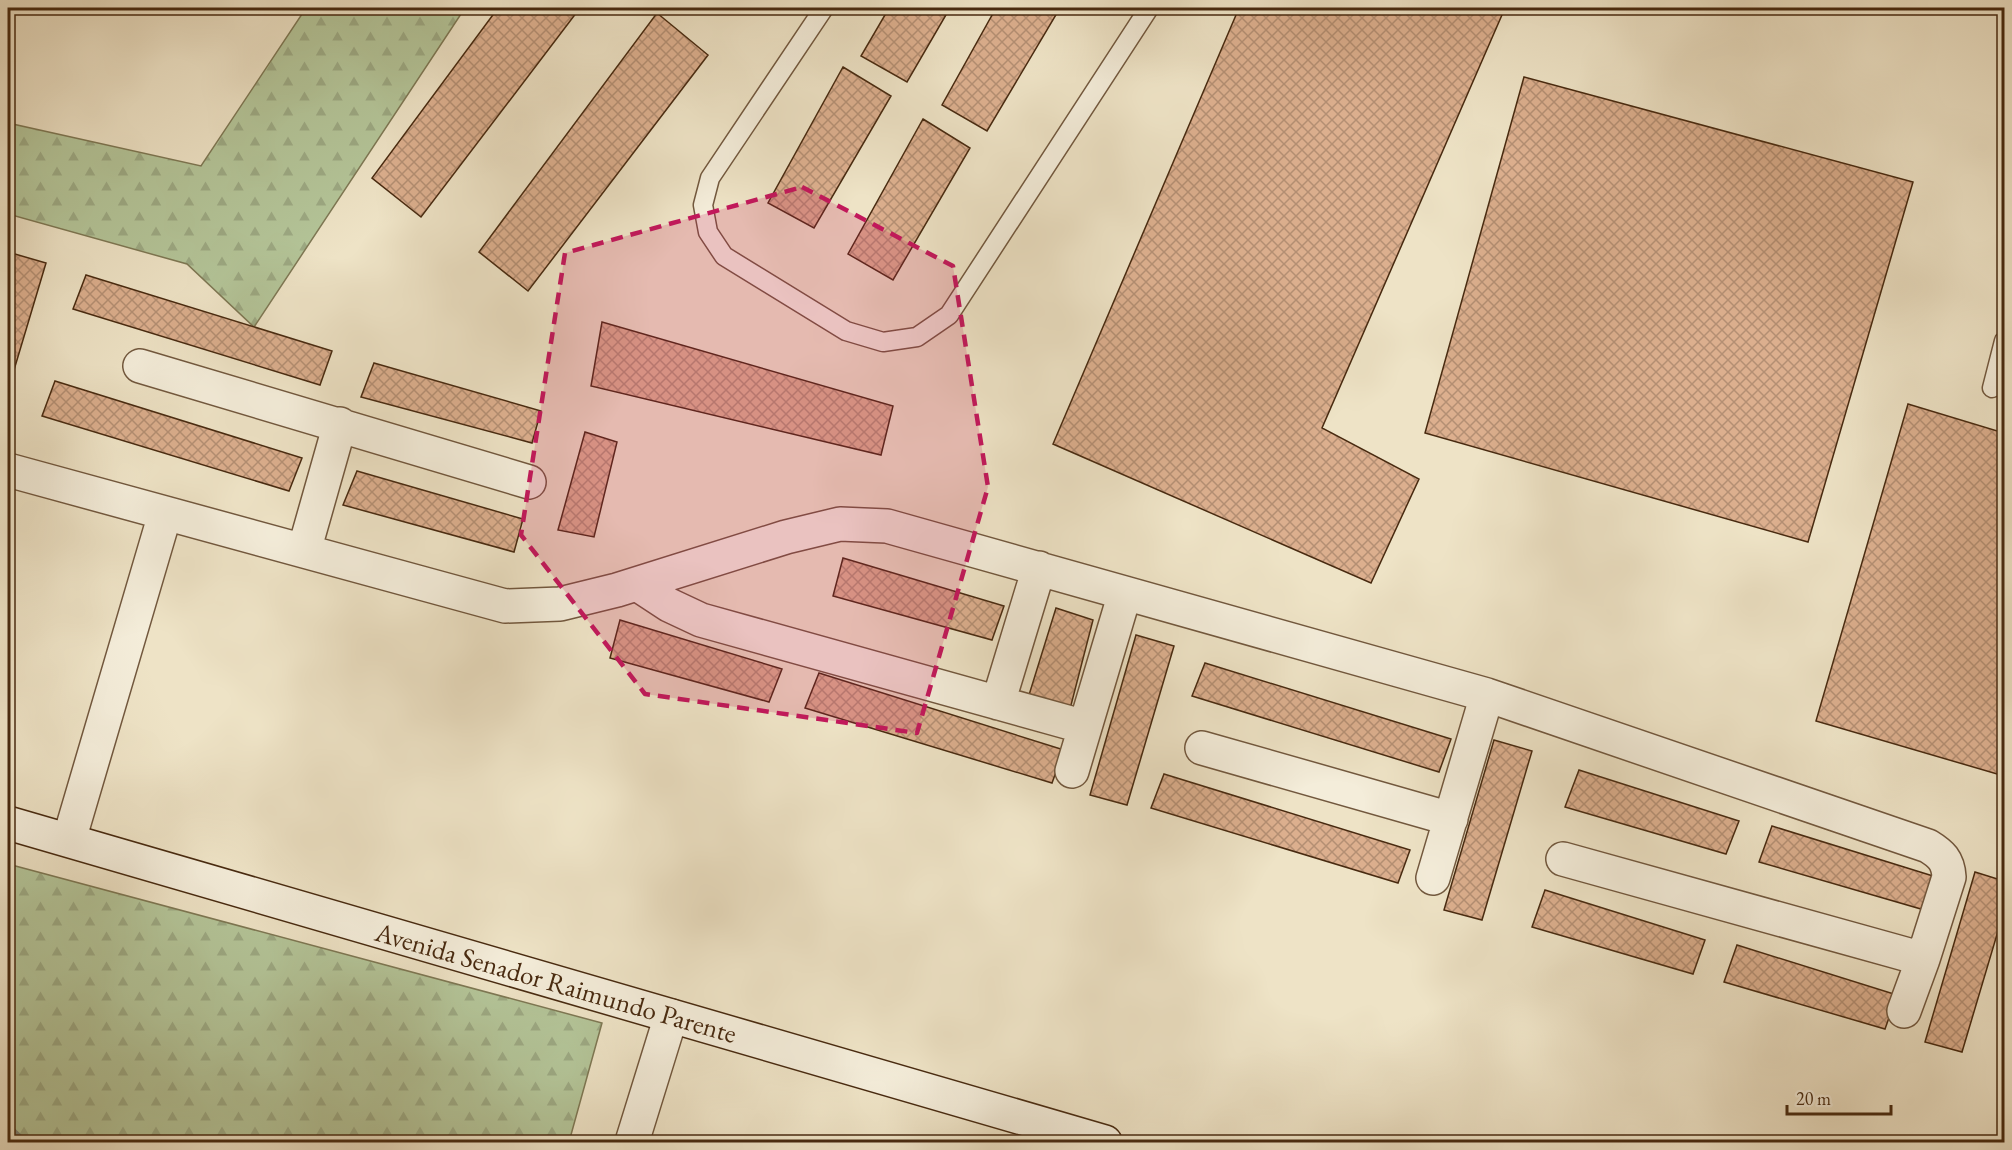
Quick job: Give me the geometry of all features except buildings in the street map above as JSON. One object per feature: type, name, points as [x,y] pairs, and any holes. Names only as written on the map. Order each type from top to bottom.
[{"type":"street","points":[[140,366],[529,482]]},
{"type":"street","points":[[304,551],[340,424]]},
{"type":"street","points":[[8,470],[505,606],[560,604],[637,584],[786,537],[840,524],[888,526],[1487,695],[1928,846],[1942,855],[1948,867],[1949,877],[1904,1011]]},
{"type":"street","points":[[69,840],[165,514]]},
{"type":"street","points":[[998,703],[1039,568]]},
{"type":"street","points":[[637,584],[669,605],[701,620],[1085,727]]},
{"type":"street","points":[[1072,771],[1125,593]]},
{"type":"street","points":[[1432,878],[1487,695]]},
{"type":"street","points":[[1202,748],[1451,819]]},
{"type":"street","name":"Avenida Senador Raimundo Parente","points":[[8,823],[1105,1143]]},
{"type":"street","points":[[1563,859],[1923,959]]},
{"type":"street","points":[[632,1143],[671,1016]]},
{"type":"lane","points":[[824,8],[710,178],[703,205],[708,232],[724,256],[846,331],[884,342],[917,337],[949,315],[1149,8]]},
{"type":"lane","points":[[1992,388],[2004,341]]},
{"type":"highlighted area","points":[[802,187],[953,266],[988,487],[917,733],[645,694],[521,535],[565,253]]},
{"type":"green space","points":[[306,8],[465,8],[254,327],[187,264],[8,214],[8,123],[201,166]]},
{"type":"green space","points":[[8,864],[602,1023],[569,1142],[8,1142]]},
{"type":"waterway","points":[[8,1129],[22,1142]]}]
